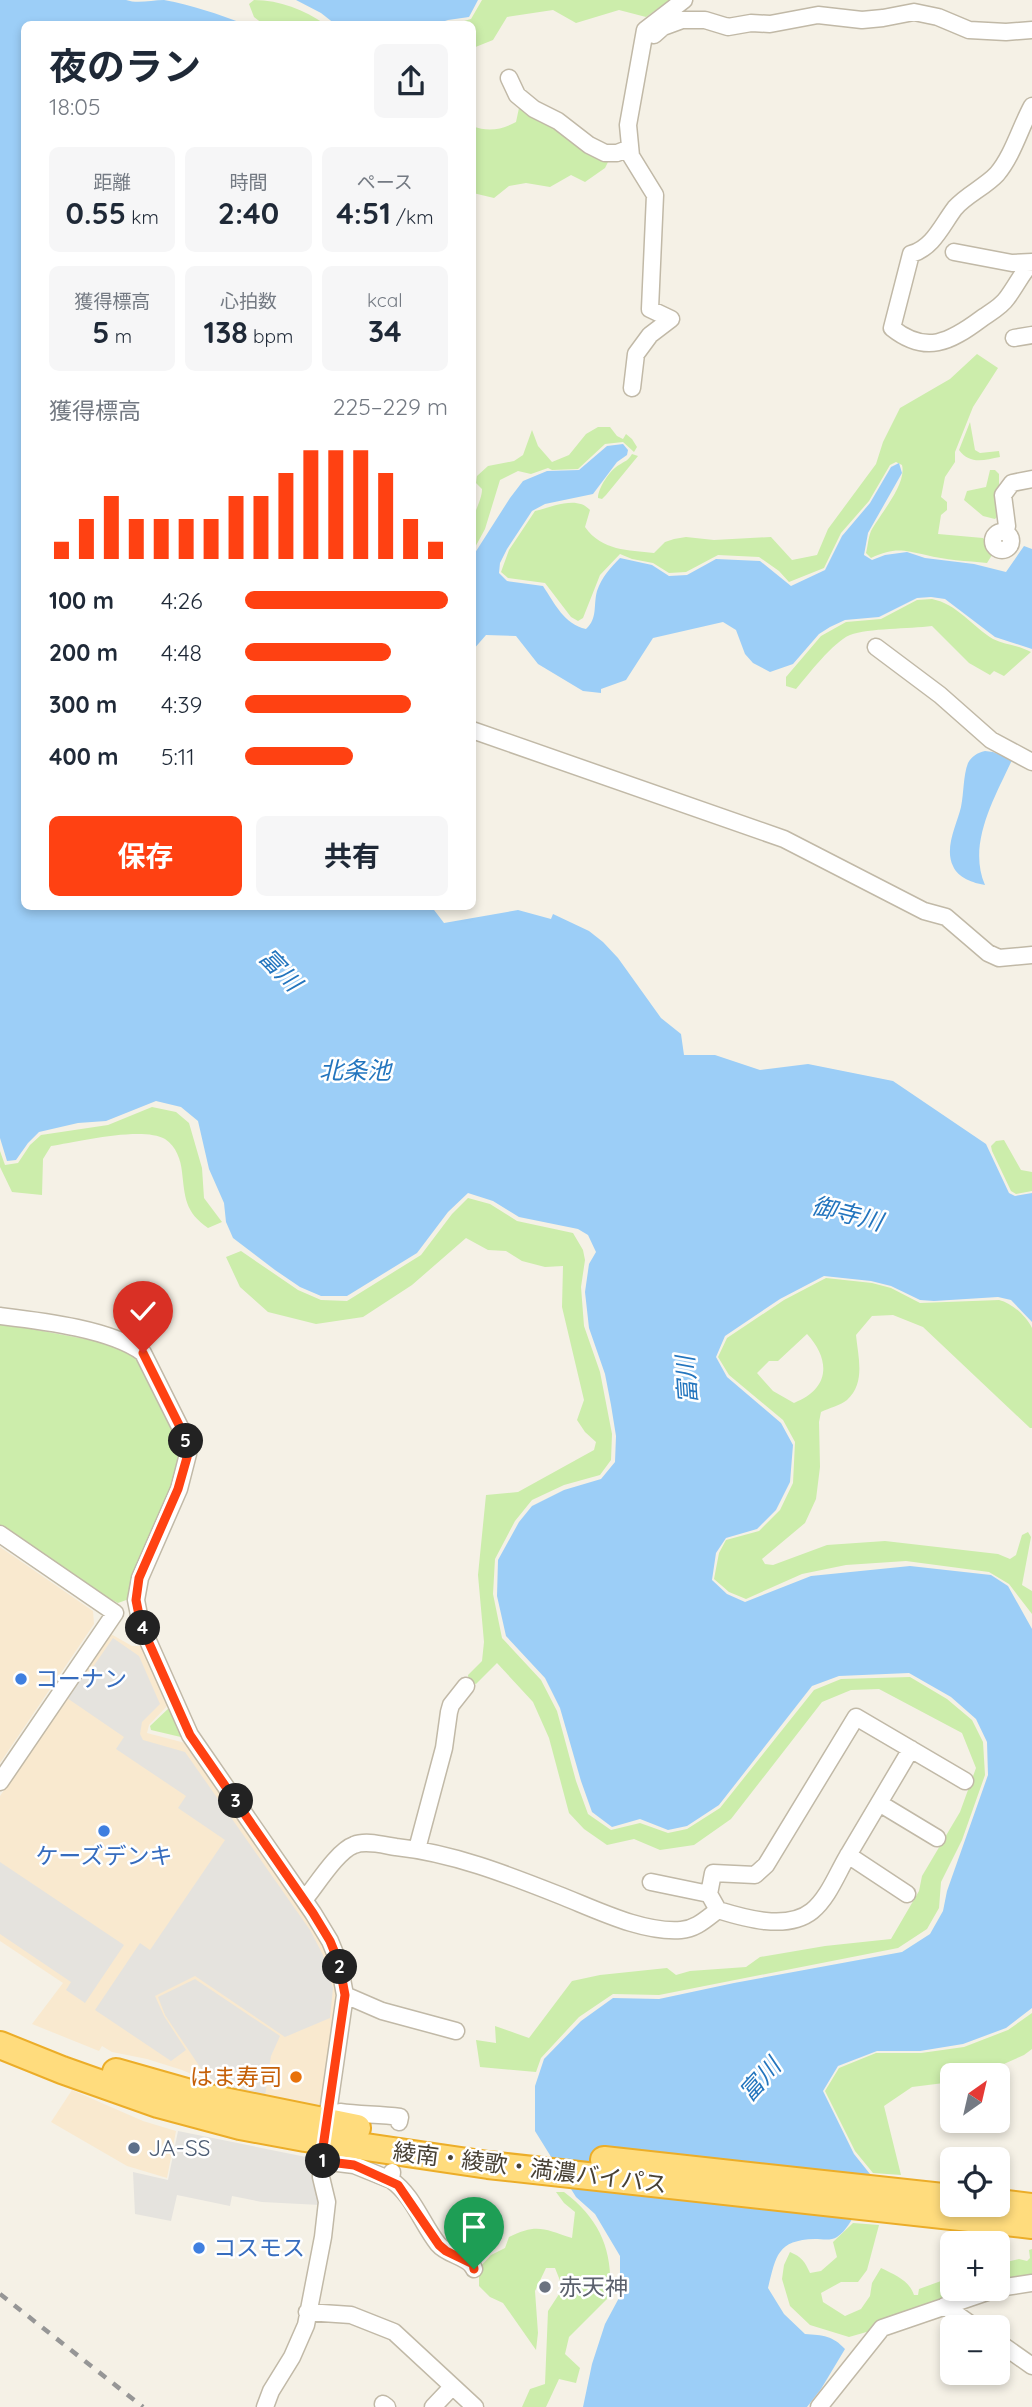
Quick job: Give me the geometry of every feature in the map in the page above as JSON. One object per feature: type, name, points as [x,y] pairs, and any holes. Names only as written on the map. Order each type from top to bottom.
[{"type":"highway","name":"綾南・綾歌・満濃バイパス","points":[[0,2026],[116,2072],[324,2134]]},
{"type":"highway","name":"綾南・綾歌・満濃バイパス","points":[[0,2045],[158,2104],[240,2126],[901,2202],[1032,2225]]},
{"type":"highway","name":"綾南・綾歌・満濃バイパス","points":[[901,2202],[940,2199]]},
{"type":"highway","points":[[1010,2204],[1032,2207]]},
{"type":"street","points":[[632,388],[636,355],[650,335],[671,319],[650,309],[655,195],[631,156],[628,125],[645,30],[684,0]]},
{"type":"street","points":[[642,46],[663,27],[682,20],[705,20],[728,27],[751,23],[770,24],[818,15],[862,20],[914,12],[938,17],[970,30],[1032,30]]},
{"type":"street","points":[[509,78],[517,95],[589,145],[605,153],[617,153],[630,148]]},
{"type":"street","points":[[1032,106],[998,172],[981,189],[957,205],[930,244],[911,254],[892,328],[902,336],[922,343],[943,343],[957,337],[1006,301],[1032,262]]},
{"type":"street","points":[[954,252],[1012,263],[1032,262]]},
{"type":"street","points":[[1014,338],[1032,335]]},
{"type":"street","points":[[1005,532],[1007,526],[1003,495],[1012,483],[1032,479]]},
{"type":"street","points":[[876,647],[940,695],[991,740],[1032,762]]},
{"type":"street","points":[[476,731],[784,839],[924,911],[946,917],[988,953],[999,957],[1032,955]]},
{"type":"street","points":[[0,1317],[111,1336],[143,1353],[160,1385],[185,1437],[188,1454],[178,1489],[139,1578],[136,1600],[141,1625],[190,1735],[304,1900],[330,1941],[339,1963],[345,1995],[324,2134],[321,2177],[327,2202],[323,2237],[306,2325],[265,2407]]},
{"type":"street","points":[[0,1534],[115,1613],[0,1782]]},
{"type":"street","points":[[417,1849],[444,1748],[451,1706],[466,1686]]},
{"type":"street","points":[[911,1749],[828,1890],[811,1911],[791,1920],[771,1922],[747,1919],[718,1910],[709,1894],[713,1873],[755,1875],[766,1865],[856,1717],[911,1749],[965,1781]]},
{"type":"street","points":[[879,1803],[937,1838]]},
{"type":"street","points":[[304,1900],[340,1856],[351,1846],[362,1843],[417,1849],[492,1869],[615,1917],[662,1930],[684,1930],[699,1924],[718,1910]]},
{"type":"street","points":[[848,1855],[907,1894]]},
{"type":"street","points":[[651,1882],[709,1894]]},
{"type":"street","points":[[345,1995],[382,2011],[456,2031]]},
{"type":"street","points":[[324,2134],[362,2116],[377,2114],[400,2117],[399,2122]]},
{"type":"street","points":[[324,2134],[354,2165],[392,2175],[439,2245],[473,2264],[474,2269]]},
{"type":"street","points":[[1010,2287],[1032,2283]]},
{"type":"street","points":[[819,2407],[882,2328],[961,2301]]},
{"type":"street","points":[[946,2306],[958,2315]]},
{"type":"street","points":[[307,2312],[351,2315],[394,2332],[475,2407]]},
{"type":"street","points":[[1010,2350],[1032,2366]]},
{"type":"street","points":[[433,2407],[452,2387]]},
{"type":"shaded area","name":"コーナン","points":[[0,1547],[93,1611],[94,1624],[0,1763]]},
{"type":"shaded area","points":[[109,1633],[132,1646],[141,1646],[168,1705],[149,1725],[147,1733],[189,1744],[328,1949],[337,1988],[320,2109],[221,2087],[182,2070],[112,2052],[102,2046],[99,2051],[32,2024],[63,1983],[0,1941],[0,1796]]},
{"type":"shaded area","points":[[113,1638],[139,1656],[160,1704],[142,1722],[140,1734],[143,1740],[185,1752],[310,1930],[323,1955],[333,1988],[330,2018],[285,2037],[195,1976],[155,1996],[164,2016],[186,2050],[171,2061],[95,2010],[140,1943],[150,1950],[225,1840],[178,1808],[186,1796],[116,1749],[124,1737],[67,1698],[84,1672],[88,1674]]},
{"type":"shaded area","points":[[0,1862],[124,1945],[85,2003],[66,1990],[71,1982],[0,1934]]},
{"type":"shaded area","points":[[195,1979],[280,2036],[271,2056],[265,2096],[227,2087],[206,2076],[165,2015],[158,1997]]},
{"type":"shaded area","name":"JA-SS","points":[[72,2090],[143,2121],[176,2131],[167,2178],[127,2166],[51,2122]]},
{"type":"shaded area","points":[[178,2131],[311,2158],[312,2178],[320,2205],[262,2202],[232,2196],[230,2206],[177,2195],[171,2221],[135,2214],[133,2172],[168,2180]]},
{"type":"green space","points":[[254,0],[273,2],[309,14],[320,21],[259,21],[254,17],[249,4]]},
{"type":"green space","points":[[482,0],[670,0],[646,17],[619,10],[576,23],[553,10],[507,17],[493,40],[476,47],[476,21],[464,21],[471,19]]},
{"type":"green space","points":[[519,108],[540,115],[609,160],[605,168],[585,182],[571,175],[550,187],[526,183],[509,186],[494,198],[476,194],[476,127],[494,129],[516,122]]},
{"type":"green space","points":[[977,354],[998,368],[973,407],[955,452],[955,462],[945,477],[941,497],[947,502],[947,510],[941,515],[938,534],[983,538],[990,546],[992,555],[987,563],[904,551],[886,552],[871,558],[866,553],[871,531],[901,481],[902,465],[896,462],[890,465],[869,501],[841,533],[824,568],[789,582],[759,557],[718,555],[686,572],[669,573],[653,563],[620,554],[600,575],[583,618],[578,621],[571,617],[545,583],[508,578],[501,572],[509,550],[535,511],[571,503],[578,503],[590,510],[585,527],[592,535],[607,545],[625,550],[654,553],[665,542],[686,537],[714,540],[771,537],[792,560],[817,555],[828,529],[876,464],[883,442],[900,408],[950,379]]},
{"type":"green space","points":[[970,422],[975,450],[980,453],[999,451],[1000,457],[973,460],[963,455],[959,450]]},
{"type":"green space","points":[[598,427],[610,427],[623,439],[626,434],[637,447],[634,452],[623,442],[605,444],[578,469],[548,468],[531,474],[518,471],[500,480],[485,529],[476,546],[476,511],[482,489],[476,483],[477,476],[488,466],[514,461],[523,455],[532,430],[538,446],[552,462],[569,455],[586,434]]},
{"type":"green space","points":[[632,454],[638,456],[606,495],[602,499],[598,498],[608,475]]},
{"type":"green space","points":[[990,470],[999,474],[999,515],[995,519],[983,516],[964,500],[967,491],[986,487]]},
{"type":"green space","points":[[932,599],[957,610],[993,639],[1031,652],[1004,676],[994,671],[990,675],[969,663],[932,626],[868,631],[850,635],[836,644],[796,689],[786,686],[786,677],[821,636],[846,622],[881,619],[917,600]]},
{"type":"green space","points":[[152,1107],[176,1112],[189,1123],[202,1168],[204,1198],[222,1222],[208,1228],[190,1210],[177,1154],[169,1142],[155,1135],[126,1134],[51,1146],[43,1159],[42,1195],[12,1192],[0,1167],[0,1151],[5,1165],[18,1163],[30,1145],[41,1135],[108,1125]]},
{"type":"green space","points":[[1004,1140],[1021,1170],[1032,1172],[1032,1191],[1016,1194],[1011,1191],[992,1151],[991,1146],[996,1141]]},
{"type":"green space","points":[[468,1198],[490,1204],[517,1221],[573,1233],[583,1250],[585,1260],[581,1287],[584,1326],[600,1372],[612,1434],[611,1460],[600,1475],[564,1485],[532,1500],[515,1521],[495,1559],[493,1594],[502,1638],[541,1680],[557,1711],[588,1814],[611,1830],[640,1823],[668,1833],[687,1829],[720,1808],[814,1690],[841,1679],[910,1677],[947,1699],[972,1720],[983,1742],[985,1775],[962,1840],[941,1882],[939,1908],[927,1929],[898,1948],[659,1995],[613,1994],[579,2017],[541,2058],[536,2072],[480,2067],[476,2040],[496,2043],[495,2026],[529,2038],[572,1981],[600,1975],[667,1968],[676,1975],[690,1971],[746,1967],[760,1957],[891,1939],[919,1891],[922,1876],[960,1812],[976,1768],[962,1733],[879,1689],[851,1690],[822,1702],[731,1819],[694,1845],[660,1850],[634,1839],[607,1845],[584,1829],[569,1813],[549,1738],[533,1702],[497,1663],[476,1684],[469,1682],[468,1675],[482,1661],[484,1642],[478,1575],[486,1495],[518,1492],[594,1450],[596,1442],[577,1420],[584,1400],[562,1307],[563,1266],[545,1267],[522,1261],[506,1251],[488,1250],[466,1238],[412,1285],[363,1317],[316,1324],[268,1312],[240,1287],[226,1257],[241,1251],[298,1290],[321,1300],[347,1301],[421,1255],[452,1214]]},
{"type":"green space","points":[[826,1278],[891,1288],[920,1303],[999,1300],[1009,1304],[1032,1328],[1032,1428],[923,1327],[893,1315],[872,1316],[856,1335],[859,1369],[857,1386],[847,1400],[821,1412],[820,1467],[816,1499],[805,1523],[762,1559],[765,1564],[773,1565],[827,1545],[885,1541],[998,1554],[1010,1559],[1016,1555],[1022,1535],[1028,1532],[1031,1537],[1022,1585],[1032,1591],[1032,1614],[1009,1584],[989,1572],[906,1561],[846,1565],[802,1574],[746,1599],[729,1592],[714,1579],[719,1553],[726,1540],[759,1531],[780,1510],[793,1483],[795,1442],[783,1420],[729,1375],[718,1357],[727,1338],[784,1300]],"holes":[[[807,1334],[815,1344],[823,1364],[823,1373],[815,1390],[806,1397],[794,1403],[773,1391],[757,1373],[769,1361],[778,1361]]]},
{"type":"green space","points":[[0,1323],[117,1345],[132,1353],[143,1364],[174,1429],[179,1448],[179,1466],[129,1599],[118,1603],[101,1594],[0,1525]]},
{"type":"green space","points":[[170,1707],[185,1738],[151,1730],[150,1726]]},
{"type":"green space","points":[[1032,2013],[1032,2049],[1006,2063],[940,2063],[940,2084],[912,2087],[884,2106],[901,2175],[873,2173],[855,2151],[825,2091],[839,2068],[876,2053],[921,2053],[964,2047],[1008,2030]]},
{"type":"green space","points":[[556,2192],[564,2192],[596,2225],[607,2251],[610,2296],[569,2337],[565,2354],[580,2368],[576,2383],[559,2379],[546,2407],[522,2407],[530,2389],[545,2384],[548,2311],[563,2288],[555,2268],[546,2268],[535,2291],[538,2333],[536,2350],[503,2303],[490,2297],[479,2286],[479,2268],[491,2255],[505,2248],[509,2237],[527,2230],[547,2230],[572,2238],[575,2212]]},
{"type":"green space","points":[[853,2223],[879,2225],[867,2270],[858,2282],[841,2282],[821,2293],[823,2302],[845,2316],[861,2309],[870,2296],[872,2283],[881,2268],[905,2282],[914,2295],[918,2295],[919,2289],[940,2281],[940,2301],[950,2301],[849,2337],[810,2325],[790,2306],[782,2279],[784,2265],[790,2252],[803,2260],[810,2273],[821,2271],[837,2257],[833,2242]]},
{"type":"green space","points":[[1032,2249],[1032,2277],[1010,2282],[1010,2261],[1027,2261],[1030,2258],[1029,2250]]},
{"type":"water","name":"北条池","points":[[0,0],[164,0],[236,21],[21,21],[21,910],[434,910],[444,923],[518,910],[551,919],[553,914],[589,931],[618,958],[661,1018],[681,1034],[684,1055],[715,1055],[760,1070],[808,1064],[893,1081],[986,1144],[1009,1193],[1015,1196],[1032,1193],[1032,1322],[1011,1300],[998,1297],[920,1300],[891,1286],[871,1281],[824,1276],[780,1299],[725,1336],[716,1357],[727,1377],[781,1423],[793,1445],[790,1482],[776,1510],[757,1529],[726,1538],[716,1553],[712,1580],[727,1594],[745,1602],[811,1576],[910,1566],[991,1575],[1008,1586],[1032,1629],[1032,2008],[1006,2028],[963,2044],[920,2051],[877,2051],[838,2066],[823,2091],[854,2154],[870,2174],[853,2217],[843,2232],[832,2239],[793,2243],[780,2252],[773,2267],[768,2288],[784,2314],[805,2334],[827,2337],[845,2349],[807,2407],[583,2407],[592,2364],[605,2324],[620,2296],[620,2256],[595,2214],[576,2197],[535,2131],[535,2086],[544,2059],[581,2021],[613,1998],[659,1999],[902,1952],[930,1934],[943,1911],[947,1891],[988,1775],[987,1742],[976,1719],[951,1697],[909,1673],[839,1676],[812,1686],[719,1805],[687,1826],[668,1830],[640,1819],[612,1827],[592,1812],[560,1708],[545,1678],[506,1636],[497,1596],[498,1560],[519,1522],[532,1506],[564,1490],[601,1479],[615,1462],[616,1436],[605,1374],[589,1328],[585,1292],[589,1264],[596,1252],[588,1235],[578,1229],[519,1217],[493,1201],[468,1193],[448,1212],[417,1253],[347,1296],[321,1296],[300,1287],[233,1238],[226,1222],[224,1203],[209,1169],[198,1121],[181,1107],[156,1101],[106,1121],[78,1123],[39,1132],[16,1160],[7,1161],[0,1138]]},
{"type":"water","points":[[296,0],[478,0],[469,17],[445,21],[331,21]]},
{"type":"water","points":[[623,444],[628,450],[627,455],[617,462],[593,494],[545,504],[532,511],[500,563],[499,573],[507,581],[543,586],[561,612],[578,626],[586,629],[590,625],[599,586],[620,558],[652,565],[669,576],[687,575],[716,559],[760,561],[791,586],[825,570],[842,536],[870,503],[891,467],[899,463],[902,473],[868,533],[864,555],[872,560],[907,552],[925,558],[974,564],[1006,572],[1024,546],[1032,549],[1032,649],[995,637],[945,599],[931,597],[917,598],[879,617],[845,620],[819,634],[793,664],[770,672],[753,663],[745,654],[736,630],[723,622],[653,638],[626,680],[601,689],[601,693],[583,691],[538,664],[516,636],[486,635],[476,647],[476,551],[510,498],[523,481],[547,471],[579,470],[607,446]]},
{"type":"water","points":[[985,751],[1012,760],[991,805],[981,837],[980,869],[985,885],[958,874],[950,852],[968,763],[975,755]]},
{"type":"railway","points":[[0,2294],[143,2407]]},
{"type":"place","name":"コーナン","points":[[21,1679]]},
{"type":"place","name":"ケーズデンキ","points":[[104,1831]]},
{"type":"place","name":"はま寿司","points":[[296,2077]]},
{"type":"place","name":"JA-SS","points":[[134,2148]]},
{"type":"place","name":"コスモス","points":[[199,2248]]},
{"type":"place","name":"赤天神","points":[[545,2287]]},
{"type":"route","points":[[143,1353],[185,1437],[188,1454],[184,1474],[139,1578],[136,1600],[141,1625],[190,1735],[313,1913],[330,1941],[339,1963],[345,1995],[321,2161],[354,2165],[391,2180],[398,2185],[418,2212],[439,2245],[473,2264],[474,2269]]},
{"type":"water label","name":"富川","points":[[280,970]]},
{"type":"water label","name":"御寺川","points":[[847,1214]]},
{"type":"water label","name":"富川","points":[[687,1380]]},
{"type":"water label","name":"富川","points":[[760,2080]]}]
